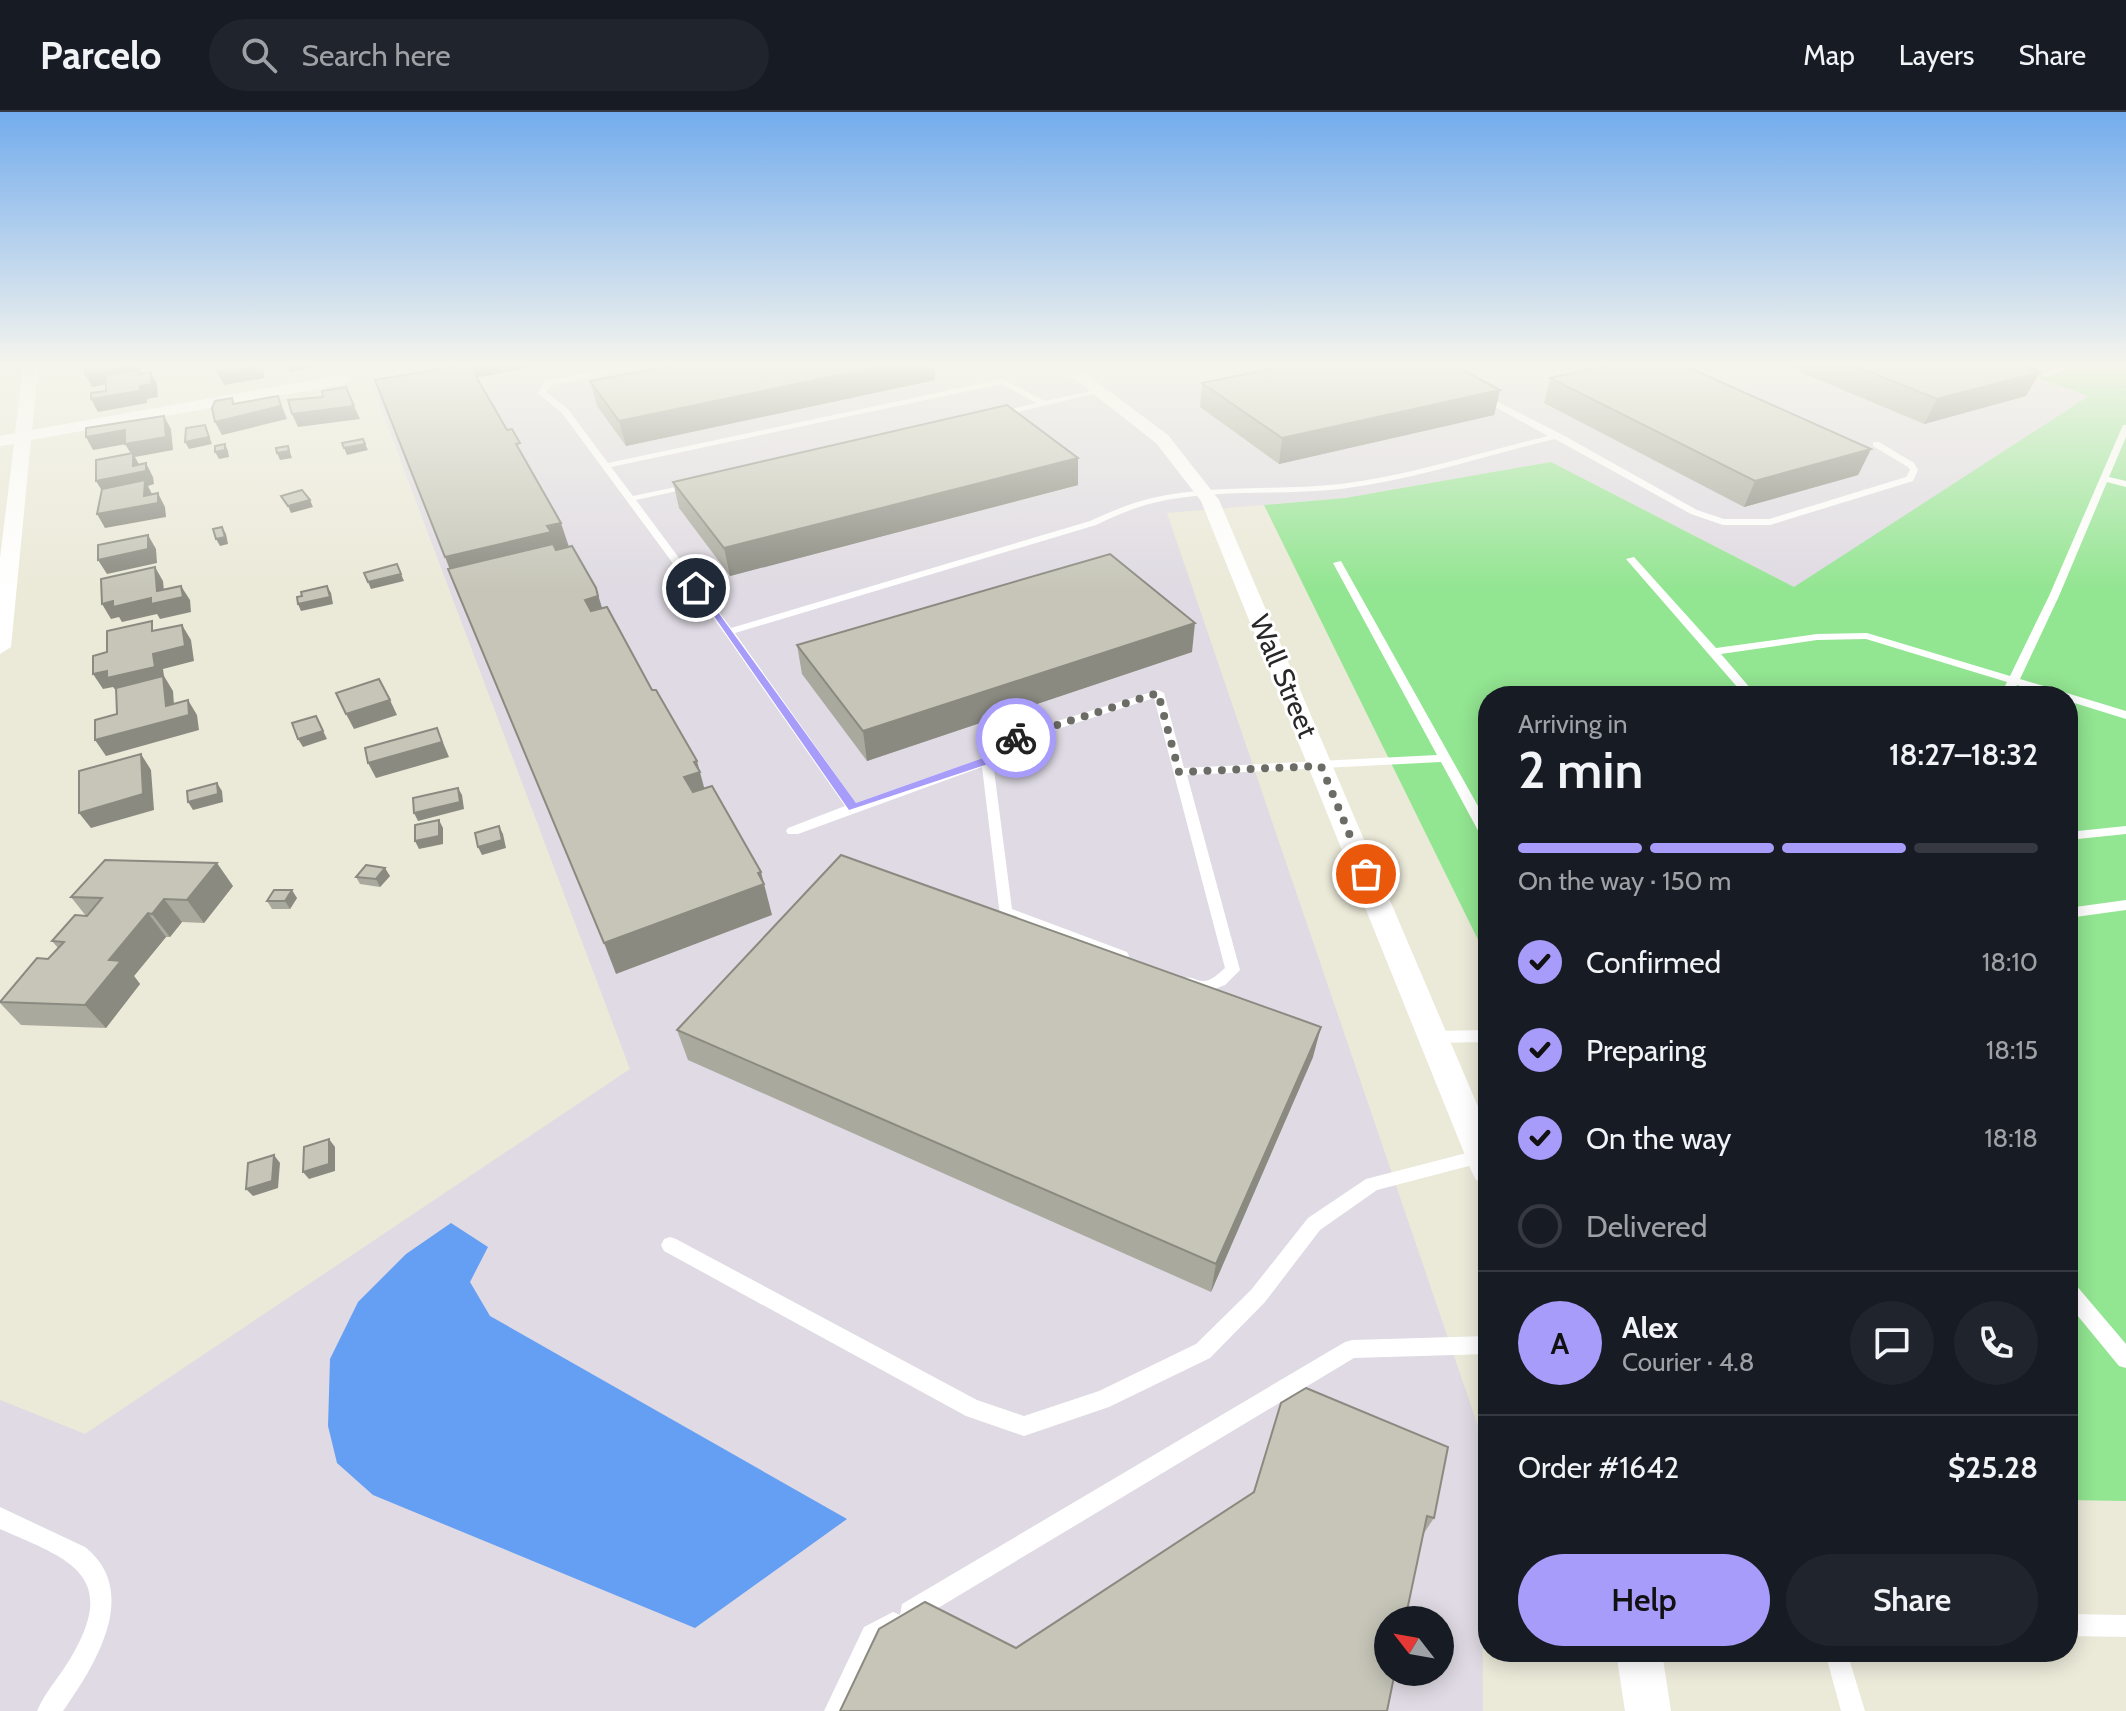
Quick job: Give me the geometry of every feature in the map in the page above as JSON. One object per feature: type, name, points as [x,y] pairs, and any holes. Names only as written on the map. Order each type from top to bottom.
[{"type":"street","points":[[0,647],[23,441]]},
{"type":"street","name":"Wall Street","points":[[1163,441],[1205,492],[1478,1146]]},
{"type":"street","points":[[1641,1662],[1648,1711]]},
{"type":"lane","points":[[587,441],[729,632],[853,808]]},
{"type":"lane","points":[[606,466],[724,441]]},
{"type":"lane","points":[[729,632],[1093,523],[1117,509],[1154,499],[1205,492],[1346,485],[1538,441]]},
{"type":"lane","points":[[1566,441],[1694,512],[1740,525],[1770,522],[1910,479],[1914,475],[1911,465],[1876,444]]},
{"type":"lane","points":[[2011,686],[2120,441]]},
{"type":"lane","points":[[2104,479],[2126,484]]},
{"type":"lane","points":[[630,499],[707,482]]},
{"type":"lane","points":[[1631,559],[1742,686]]},
{"type":"lane","points":[[1338,563],[1478,818]]},
{"type":"lane","points":[[1713,652],[1817,637],[1867,636],[2034,686]]},
{"type":"lane","points":[[793,831],[987,761],[1013,739],[1158,693],[1233,970],[1220,981],[1204,987],[1174,976]]},
{"type":"lane","points":[[2078,700],[2126,715]]},
{"type":"lane","points":[[1179,772],[1445,758]]},
{"type":"lane","points":[[987,761],[1005,912],[1130,959]]},
{"type":"lane","points":[[2078,835],[2126,830]]},
{"type":"lane","points":[[2078,912],[2126,905]]},
{"type":"lane","points":[[1433,1037],[1478,1036]]},
{"type":"lane","points":[[670,1245],[973,1409],[1024,1426],[1102,1400],[1203,1351],[1258,1296],[1314,1224],[1372,1184],[1478,1164]]},
{"type":"lane","points":[[2078,1302],[2126,1359]]},
{"type":"lane","points":[[836,1711],[872,1635],[1352,1349],[1478,1345]]},
{"type":"lane","points":[[0,1518],[83,1559],[100,1583],[101,1615],[86,1654],[49,1711]]},
{"type":"lane","points":[[2078,1625],[2126,1626]]},
{"type":"lane","points":[[1839,1662],[1853,1711]]},
{"type":"shaded area","points":[[393,441],[2066,441],[1962,633],[1794,587],[1551,462],[1345,498],[1167,513],[1478,1426],[1478,1662],[1483,1662],[1483,1711],[0,1711],[0,1400],[85,1434],[630,1069]]},
{"type":"green space","points":[[2020,441],[2126,441],[2126,1501],[2078,1500],[2078,686],[1478,686],[1478,940],[1264,505],[1345,498],[1551,462],[1794,587]]},
{"type":"water","points":[[451,1223],[488,1247],[470,1282],[490,1316],[847,1519],[695,1628],[373,1495],[337,1463],[328,1426],[330,1359],[358,1302],[406,1254]]},
{"type":"building","points":[[364,441],[365,444],[344,448],[342,443]]},
{"type":"building","points":[[399,441],[519,441],[520,443],[516,444],[561,523],[547,526],[551,532],[445,557]]},
{"type":"building","points":[[852,441],[1055,441],[1078,458],[724,548],[673,482]]},
{"type":"building","points":[[1675,441],[1852,441],[1871,449],[1755,481]]},
{"type":"building","points":[[225,444],[225,450],[215,452],[215,446]]},
{"type":"building","points":[[288,446],[289,451],[277,453],[276,448]]},
{"type":"building","points":[[133,453],[133,466],[146,463],[146,471],[96,481],[96,460]]},
{"type":"building","points":[[145,480],[144,496],[158,493],[158,503],[97,514],[102,489]]},
{"type":"building","points":[[302,490],[310,500],[288,506],[281,496]]},
{"type":"building","points":[[222,527],[225,537],[216,539],[213,529]]},
{"type":"building","points":[[148,535],[148,549],[98,560],[98,545]]},
{"type":"building","points":[[553,544],[556,550],[572,546],[596,588],[598,596],[585,600],[591,611],[607,607],[652,690],[656,690],[697,761],[694,762],[700,772],[684,777],[693,792],[712,786],[761,872],[758,873],[764,884],[604,943],[448,569]]},
{"type":"building","points":[[1110,554],[1195,623],[863,731],[797,645]]},
{"type":"building","points":[[397,564],[401,574],[368,582],[364,573]]},
{"type":"building","points":[[155,567],[157,591],[181,586],[183,597],[151,604],[151,598],[113,607],[113,601],[102,604],[101,579]]},
{"type":"building","points":[[327,586],[330,597],[298,604],[297,597],[302,596],[301,592]]},
{"type":"building","points":[[152,621],[152,631],[182,625],[185,646],[153,654],[155,667],[107,678],[107,671],[93,674],[93,656],[107,652],[107,631]]},
{"type":"building","points":[[163,676],[166,706],[188,700],[189,715],[95,740],[95,720],[117,714],[116,688]]},
{"type":"building","points":[[379,679],[390,700],[346,714],[336,693]]},
{"type":"building","points":[[316,716],[323,731],[298,739],[292,723]]},
{"type":"building","points":[[437,728],[442,742],[368,763],[365,748]]},
{"type":"building","points":[[141,754],[143,794],[79,813],[79,771]]},
{"type":"building","points":[[217,783],[218,794],[188,802],[187,791]]},
{"type":"building","points":[[458,788],[460,802],[414,813],[413,798]]},
{"type":"building","points":[[439,820],[439,836],[415,841],[415,825]]},
{"type":"building","points":[[499,826],[502,840],[478,847],[475,833]]},
{"type":"building","points":[[841,855],[1321,1027],[1216,1264],[677,1030]]},
{"type":"building","points":[[105,860],[217,863],[187,900],[164,899],[152,914],[148,913],[109,960],[121,961],[85,1005],[0,1002],[37,958],[48,959],[64,942],[52,941],[75,915],[87,916],[102,898],[71,897]]},
{"type":"building","points":[[366,865],[385,868],[376,879],[356,877]]},
{"type":"building","points":[[274,890],[292,890],[285,901],[267,901]]},
{"type":"building","points":[[329,1139],[329,1164],[303,1172],[304,1147]]},
{"type":"building","points":[[274,1155],[272,1181],[246,1189],[248,1163]]},
{"type":"building","points":[[1306,1388],[1448,1447],[1434,1518],[1427,1516],[1408,1606],[1374,1606],[1374,1686],[1392,1686],[1387,1711],[840,1711],[879,1629],[925,1602],[1016,1648],[1254,1492],[1281,1403]]},
{"type":"way so far","points":[[1016,738],[1158,693],[1179,772],[1321,766],[1366,874]]},
{"type":"route","points":[[696,588],[853,808],[987,761],[1016,738]]}]
